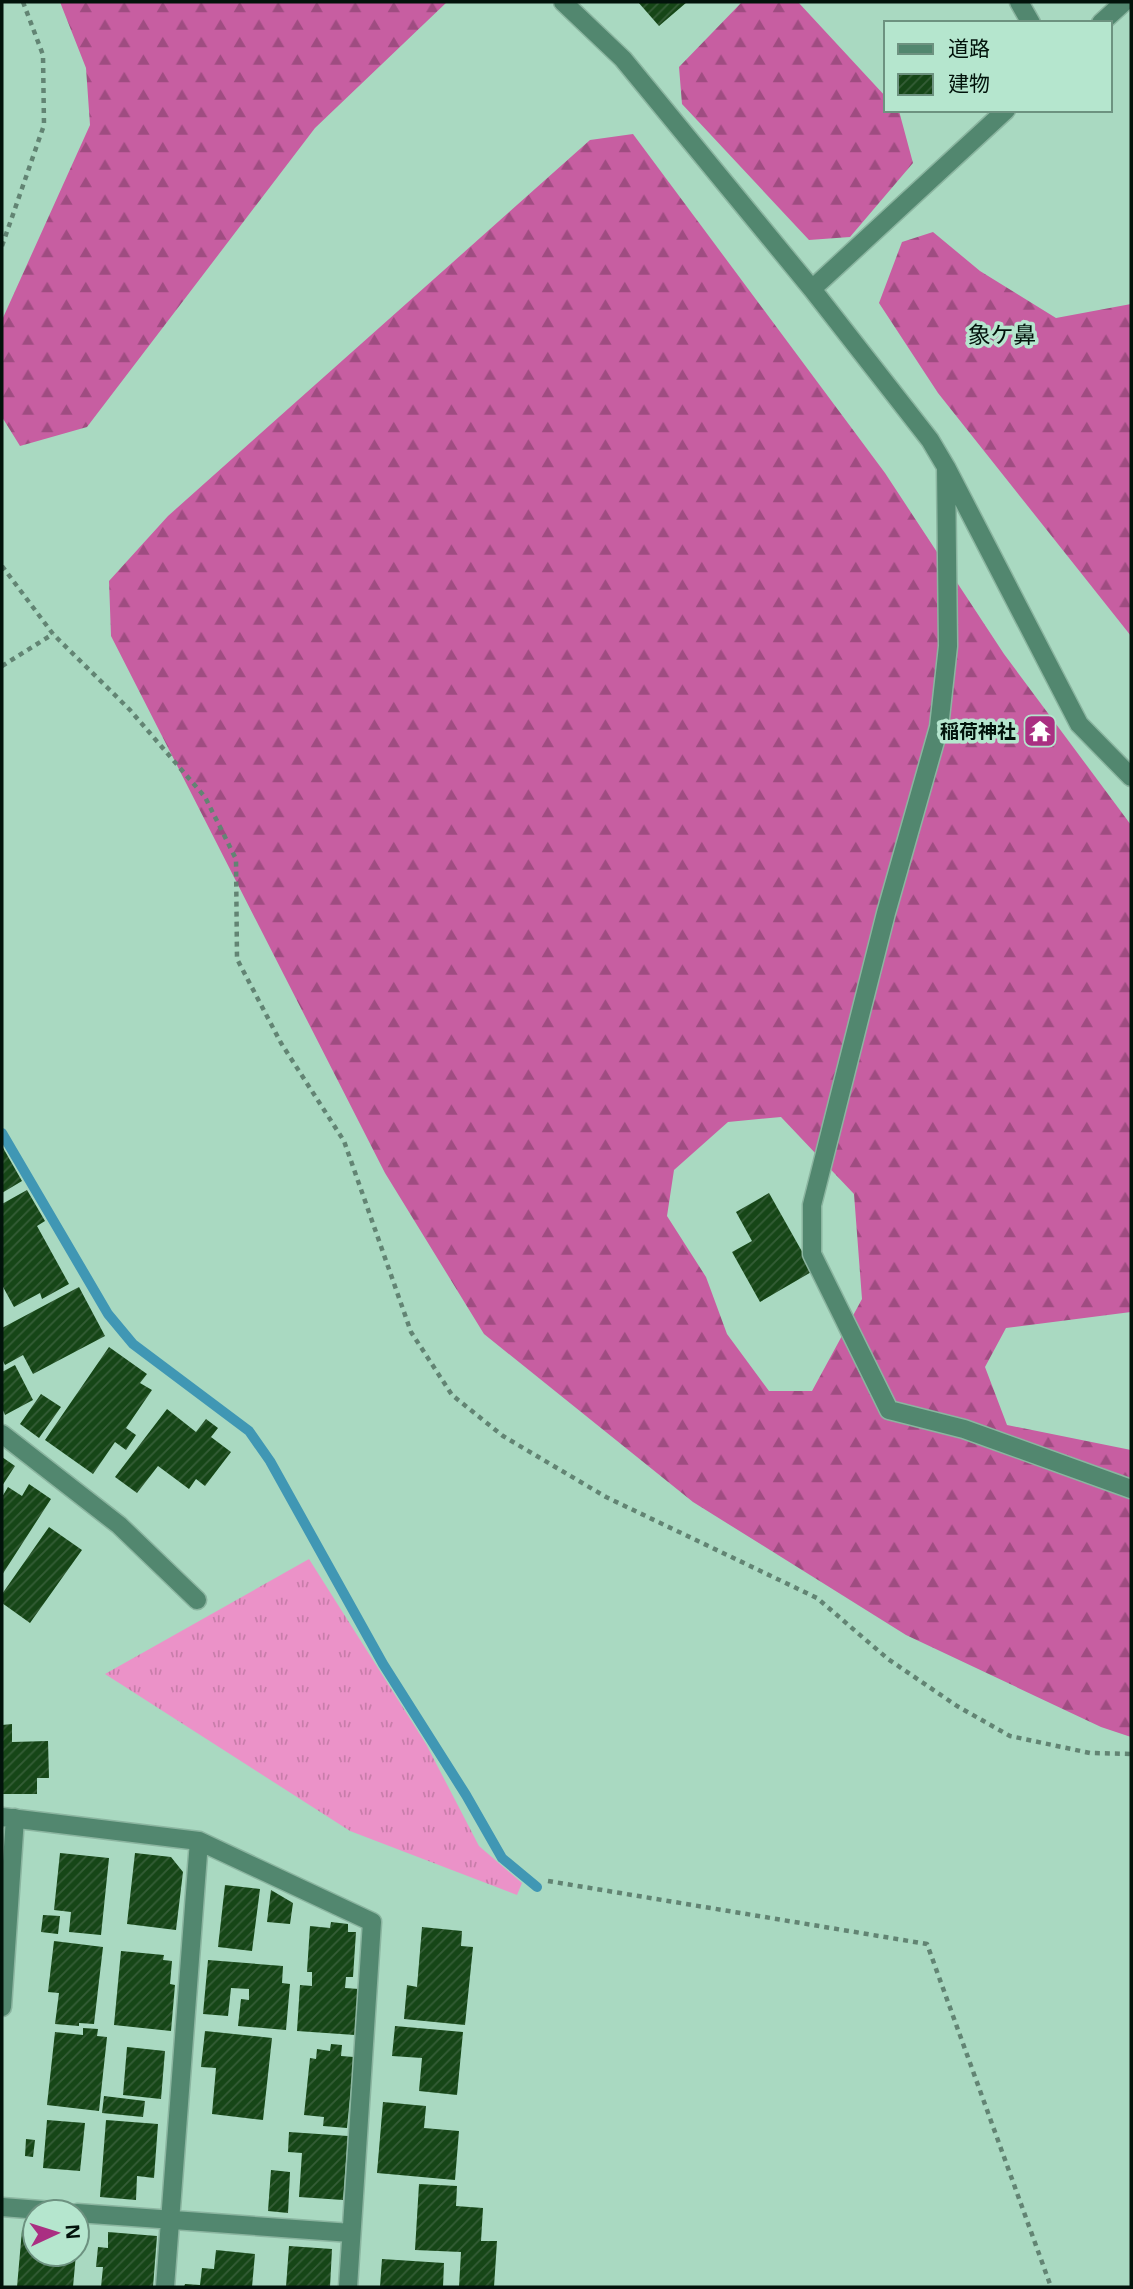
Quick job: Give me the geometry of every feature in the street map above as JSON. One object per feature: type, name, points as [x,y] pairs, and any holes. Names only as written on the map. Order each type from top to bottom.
[{"type":"street","points":[[564,2],[623,59],[812,289],[930,440],[1079,724],[1131,777]]},
{"type":"street","points":[[1019,2],[1030,21]]},
{"type":"street","points":[[1103,21],[1124,2]]},
{"type":"street","points":[[812,289],[1004,112]]},
{"type":"street","points":[[946,467],[948,646],[939,727],[886,913],[812,1205],[812,1254],[889,1410],[964,1429],[1131,1489]]},
{"type":"street","points":[[2,1434],[119,1525],[197,1600]]},
{"type":"street","points":[[2,2007],[8,1818],[199,1841],[372,1922],[348,2287]]},
{"type":"street","points":[[165,2287],[199,1841]]},
{"type":"street","points":[[2,2207],[21,2208]]},
{"type":"street","points":[[91,2214],[351,2234]]},
{"type":"path","points":[[2,246],[44,125],[43,55],[23,2]]},
{"type":"path","points":[[2,566],[53,634],[130,710],[205,797],[236,859],[237,959],[281,1043],[344,1141],[411,1332],[452,1395],[503,1436],[606,1497],[817,1598],[888,1659],[957,1706],[1010,1736],[1090,1753],[1131,1754]]},
{"type":"path","points":[[2,666],[53,634]]},
{"type":"path","points":[[548,1881],[927,1944],[1051,2287]]},
{"type":"green space","points":[[60,2],[447,2],[315,128],[87,427],[20,446],[2,417],[2,320],[90,125],[86,68]]},
{"type":"green space","points":[[742,2],[798,2],[884,95],[884,112],[899,112],[913,163],[850,237],[809,240],[682,104],[679,67]]},
{"type":"green space","points":[[633,134],[885,473],[1004,654],[1131,825],[1131,1312],[1006,1328],[985,1367],[1007,1425],[1131,1450],[1131,1737],[1101,1727],[906,1635],[693,1502],[484,1334],[385,1173],[111,636],[109,581],[168,516],[590,140]],"holes":[[[781,1117],[854,1194],[862,1299],[812,1391],[769,1391],[727,1334],[706,1277],[667,1216],[674,1170],[728,1122]]]},
{"type":"green space","points":[[933,232],[980,271],[1056,318],[1131,304],[1131,636],[938,393],[879,303],[902,242]]},
{"type":"green space","points":[[309,1559],[426,1744],[479,1846],[522,1883],[517,1895],[350,1831],[105,1674]]},
{"type":"building","points":[[638,2],[687,2],[659,26]]},
{"type":"building","name":"稲荷神社","points":[[1043,720],[1049,738],[1036,742],[1030,725]]},
{"type":"building","points":[[2,1146],[22,1181],[2,1193]]},
{"type":"building","points":[[27,1190],[45,1221],[37,1226],[69,1284],[42,1299],[40,1293],[14,1307],[2,1285],[2,1204]]},
{"type":"building","points":[[769,1193],[813,1271],[760,1302],[732,1252],[752,1241],[736,1212]]},
{"type":"building","points":[[79,1287],[105,1336],[33,1374],[23,1355],[5,1365],[2,1359],[2,1328]]},
{"type":"building","points":[[109,1347],[147,1374],[140,1383],[152,1390],[126,1428],[136,1435],[126,1450],[115,1442],[93,1474],[45,1440]]},
{"type":"building","points":[[15,1365],[33,1400],[5,1415],[2,1408],[2,1372]]},
{"type":"building","points":[[41,1394],[61,1407],[39,1438],[20,1424]]},
{"type":"building","points":[[167,1409],[196,1432],[206,1419],[218,1428],[211,1437],[231,1452],[205,1486],[196,1479],[189,1489],[158,1466],[137,1493],[115,1477]]},
{"type":"building","points":[[2,1457],[15,1466],[2,1486]]},
{"type":"building","points":[[29,1484],[51,1499],[2,1575],[2,1497],[8,1487],[22,1496]]},
{"type":"building","points":[[49,1527],[82,1550],[30,1623],[2,1603],[2,1594]]},
{"type":"building","points":[[12,1724],[12,1742],[48,1741],[49,1778],[37,1778],[37,1794],[2,1794],[2,1725]]},
{"type":"building","points":[[60,1853],[109,1858],[101,1935],[69,1932],[71,1912],[54,1910]]},
{"type":"building","points":[[135,1853],[171,1857],[183,1872],[176,1930],[127,1924]]},
{"type":"building","points":[[225,1885],[260,1889],[252,1951],[218,1947]]},
{"type":"building","points":[[271,1890],[293,1903],[290,1924],[267,1922]]},
{"type":"building","points":[[43,1915],[60,1916],[58,1934],[41,1932]]},
{"type":"building","points":[[331,1922],[348,1924],[348,1932],[356,1932],[353,1977],[346,1977],[345,1988],[359,1989],[355,2035],[297,2031],[300,1985],[312,1986],[312,1972],[307,1972],[310,1926],[330,1928]]},
{"type":"building","points":[[422,1927],[462,1931],[461,1946],[473,1947],[465,2025],[404,2019],[407,1985],[417,1987]]},
{"type":"building","points":[[54,1941],[103,1947],[94,2024],[55,2024],[59,1993],[48,1992]]},
{"type":"building","points":[[121,1951],[164,1955],[163,1960],[172,1961],[170,1984],[175,1985],[171,2031],[114,2025]]},
{"type":"building","points":[[208,1960],[283,1966],[282,1983],[290,1984],[286,2030],[238,2026],[241,1999],[249,2000],[249,1989],[231,1988],[228,2016],[203,2014]]},
{"type":"building","points":[[395,2026],[463,2032],[457,2095],[419,2091],[422,2058],[392,2056]]},
{"type":"building","points":[[83,2028],[98,2029],[97,2036],[107,2037],[99,2111],[47,2105],[55,2032],[83,2035]]},
{"type":"building","points":[[205,2031],[272,2038],[263,2120],[212,2114],[216,2068],[201,2067]]},
{"type":"building","points":[[331,2044],[342,2045],[341,2056],[354,2057],[347,2128],[323,2126],[324,2117],[304,2115],[310,2058],[316,2059],[317,2049],[330,2051]]},
{"type":"building","points":[[127,2047],[165,2051],[161,2099],[123,2095]]},
{"type":"building","points":[[104,2096],[145,2101],[143,2117],[102,2113]]},
{"type":"building","points":[[383,2102],[426,2106],[424,2128],[459,2131],[455,2180],[377,2173]]},
{"type":"building","points":[[47,2120],[85,2123],[80,2171],[43,2168]]},
{"type":"building","points":[[106,2120],[158,2124],[154,2178],[137,2176],[136,2200],[100,2197]]},
{"type":"building","points":[[289,2132],[348,2136],[343,2200],[299,2197],[302,2153],[288,2152]]},
{"type":"building","points":[[26,2139],[35,2140],[33,2157],[25,2156]]},
{"type":"building","points":[[271,2170],[290,2172],[288,2213],[268,2211]]},
{"type":"building","points":[[419,2184],[457,2186],[456,2206],[483,2208],[481,2241],[497,2241],[494,2287],[459,2287],[461,2252],[415,2250]]},
{"type":"building","points":[[108,2232],[157,2236],[153,2287],[101,2287],[103,2267],[96,2267],[98,2247],[108,2248]]},
{"type":"building","points":[[21,2241],[21,2268],[75,2268],[73,2287],[17,2287]]},
{"type":"building","points":[[289,2246],[332,2249],[330,2287],[286,2287]]},
{"type":"building","points":[[216,2250],[255,2254],[252,2287],[184,2287],[185,2284],[200,2285],[202,2268],[214,2269]]},
{"type":"building","points":[[382,2259],[444,2263],[443,2287],[380,2287]]},
{"type":"waterway","points":[[2,1133],[108,1314],[133,1344],[249,1431],[270,1461],[383,1664],[466,1795],[502,1858],[537,1887]]},
{"type":"place","name":"稲荷神社","points":[[1040,731]]},
{"type":"district","name":"象ケ鼻","points":[[1002,334]]}]
